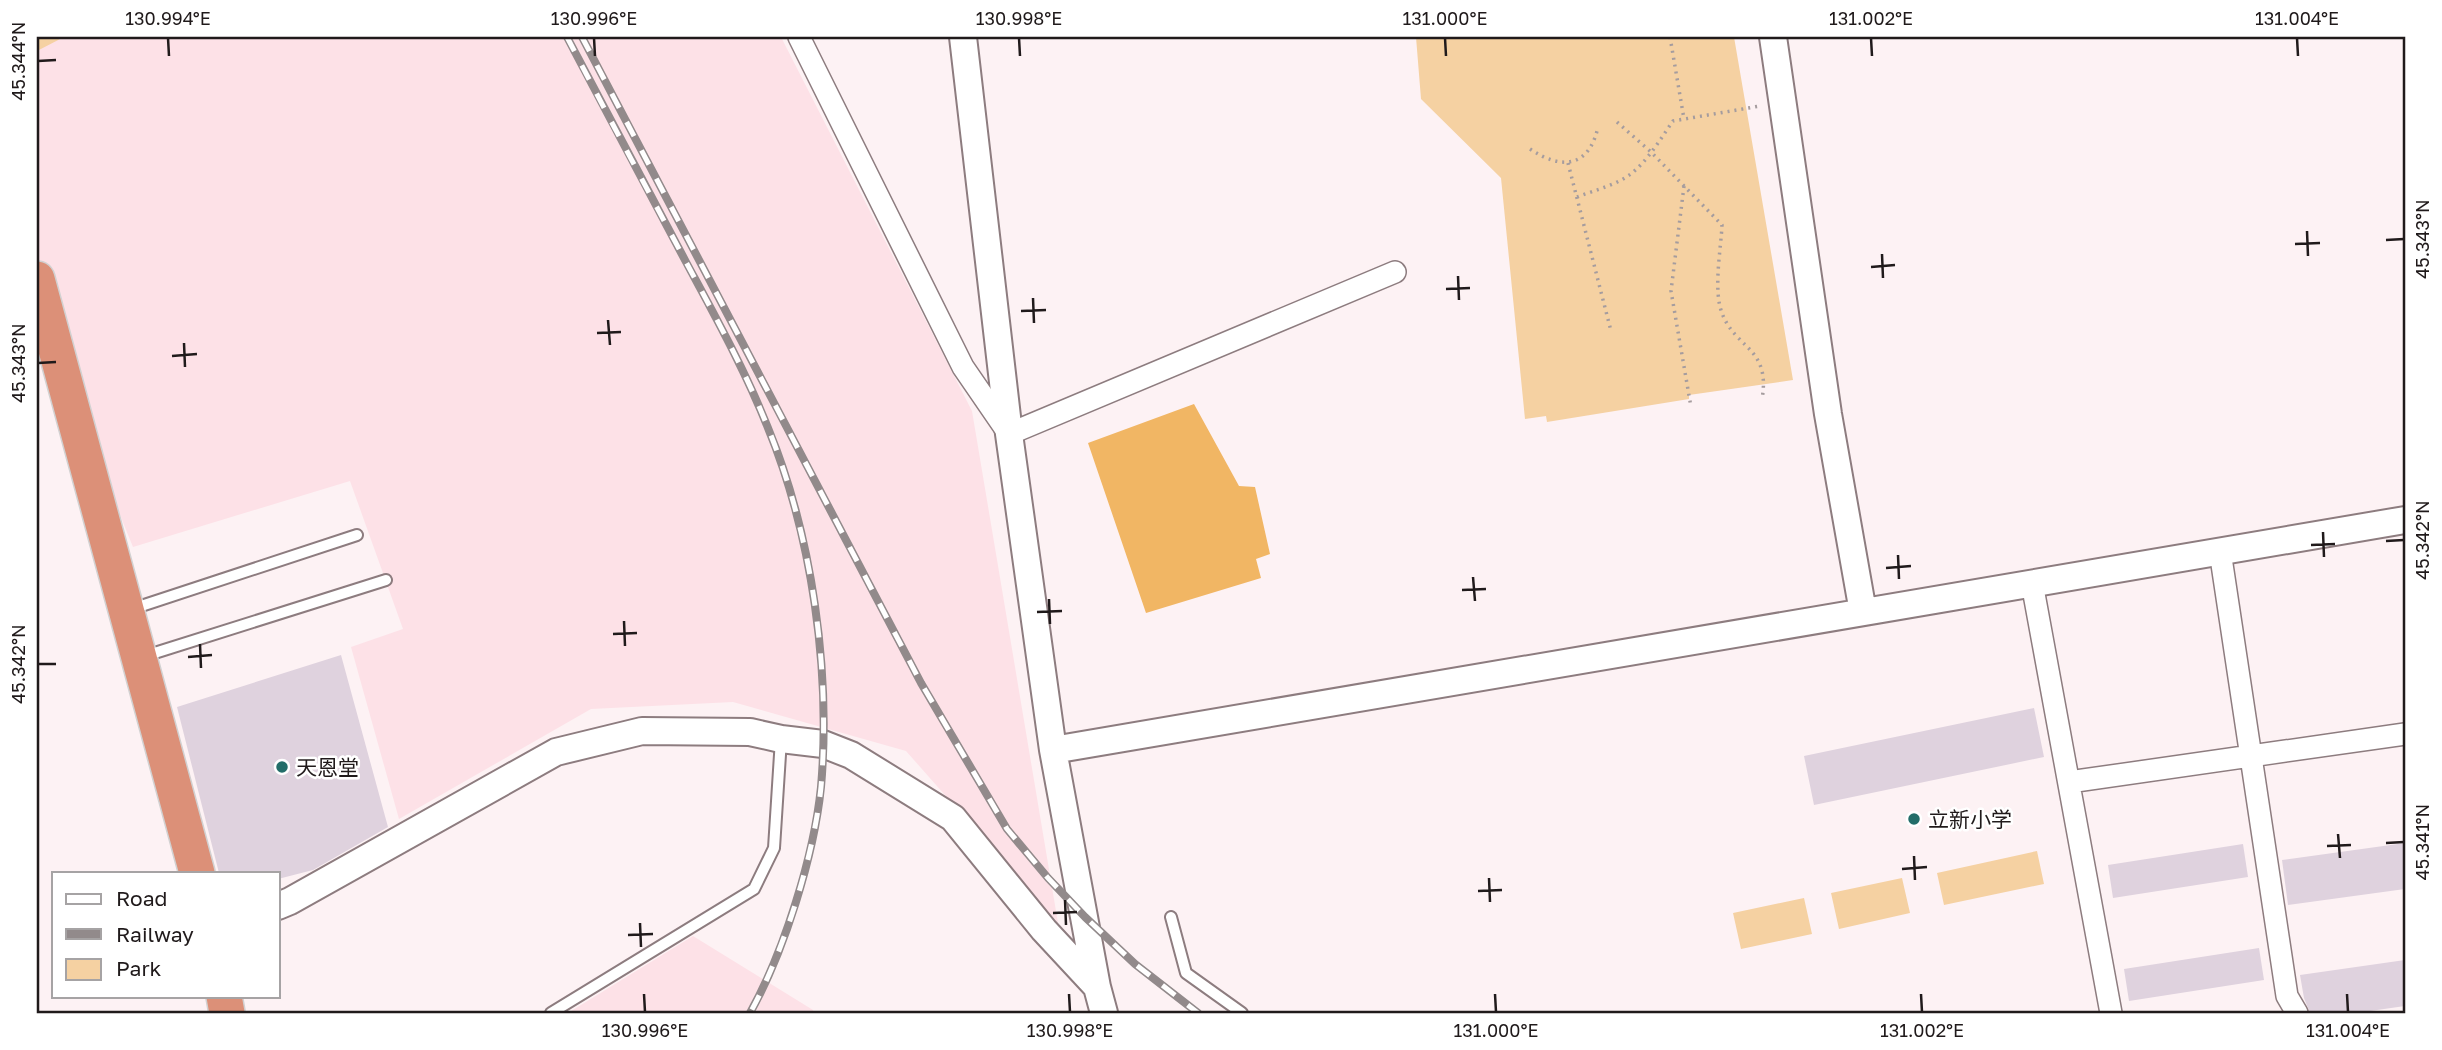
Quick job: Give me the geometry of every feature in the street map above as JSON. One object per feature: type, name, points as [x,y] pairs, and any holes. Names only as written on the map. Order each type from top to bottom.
[{"type":"highway","points":[[37,279],[197,872]]},
{"type":"street","points":[[799,37],[963,367],[1009,434]]},
{"type":"street","points":[[962,37],[1009,434],[1053,750],[1104,1013]]},
{"type":"street","points":[[1773,37],[1828,414],[1863,612]]},
{"type":"street","points":[[1009,434],[1395,272]]},
{"type":"street","points":[[963,367],[1001,355]]},
{"type":"street","points":[[1053,750],[2405,520]]},
{"type":"street","points":[[2220,551],[2287,996],[2297,1013]]},
{"type":"street","points":[[2032,583],[2111,1013]]},
{"type":"street","points":[[280,905],[556,752],[642,731],[750,732],[823,744],[851,755],[953,818],[1044,930],[1097,987]]},
{"type":"street","points":[[2069,782],[2405,734]]},
{"type":"lane","points":[[126,611],[357,535]]},
{"type":"lane","points":[[139,658],[386,580]]},
{"type":"lane","points":[[551,1013],[754,889],[774,848],[781,739]]},
{"type":"lane","points":[[1171,918],[1186,973],[1242,1013]]},
{"type":"path","points":[[1670,37],[1684,119]]},
{"type":"path","points":[[1577,197],[1625,177],[1651,152],[1673,121],[1759,106]]},
{"type":"path","points":[[1617,122],[1651,152],[1722,225],[1718,290],[1721,312],[1755,353],[1761,368],[1762,399]]},
{"type":"path","points":[[1530,149],[1552,161],[1568,163],[1580,159],[1590,150],[1598,127]]},
{"type":"path","points":[[1568,163],[1611,331]]},
{"type":"path","points":[[1684,186],[1671,290],[1691,407]]},
{"type":"shaded area","points":[[37,37],[781,37],[972,411],[1058,923],[906,751],[733,702],[591,709],[399,819],[351,647],[403,629],[350,481],[133,547],[37,311]]},
{"type":"shaded area","points":[[1194,404],[1239,486],[1255,487],[1270,554],[1256,559],[1261,578],[1146,613],[1088,443]]},
{"type":"shaded area","points":[[693,936],[814,1013],[568,1013]]},
{"type":"green space","points":[[37,37],[64,37],[37,51]]},
{"type":"green space","points":[[1416,37],[1734,37],[1793,380],[1689,395],[1689,399],[1547,422],[1546,416],[1525,419],[1501,178],[1421,99]]},
{"type":"green space","points":[[2037,851],[2044,884],[1944,905],[1937,873]]},
{"type":"green space","points":[[1902,878],[1910,913],[1839,929],[1831,893]]},
{"type":"green space","points":[[1804,898],[1812,934],[1741,949],[1733,913]]},
{"type":"building","name":"天恩堂","points":[[341,655],[388,827],[313,870],[280,878],[280,872],[219,872],[177,707]]},
{"type":"building","points":[[2034,708],[2044,757],[1814,805],[1804,756]]},
{"type":"building","points":[[2405,843],[2405,889],[2288,905],[2282,860]]},
{"type":"building","points":[[2243,844],[2248,877],[2113,898],[2108,865]]},
{"type":"building","points":[[2259,948],[2264,980],[2129,1001],[2124,969]]},
{"type":"building","points":[[2405,960],[2405,1006],[2356,1013],[2310,1013],[2300,975]]},
{"type":"railway","points":[[567,37],[750,385],[783,469],[807,558],[815,604],[823,697],[821,787],[812,843],[796,903],[763,989],[750,1013]]},
{"type":"railway","points":[[582,37],[921,683],[1007,829],[1085,917],[1135,964],[1198,1013]]},
{"type":"place","name":"天恩堂","points":[[282,767]]},
{"type":"place","name":"立新小学","points":[[1914,819]]}]
